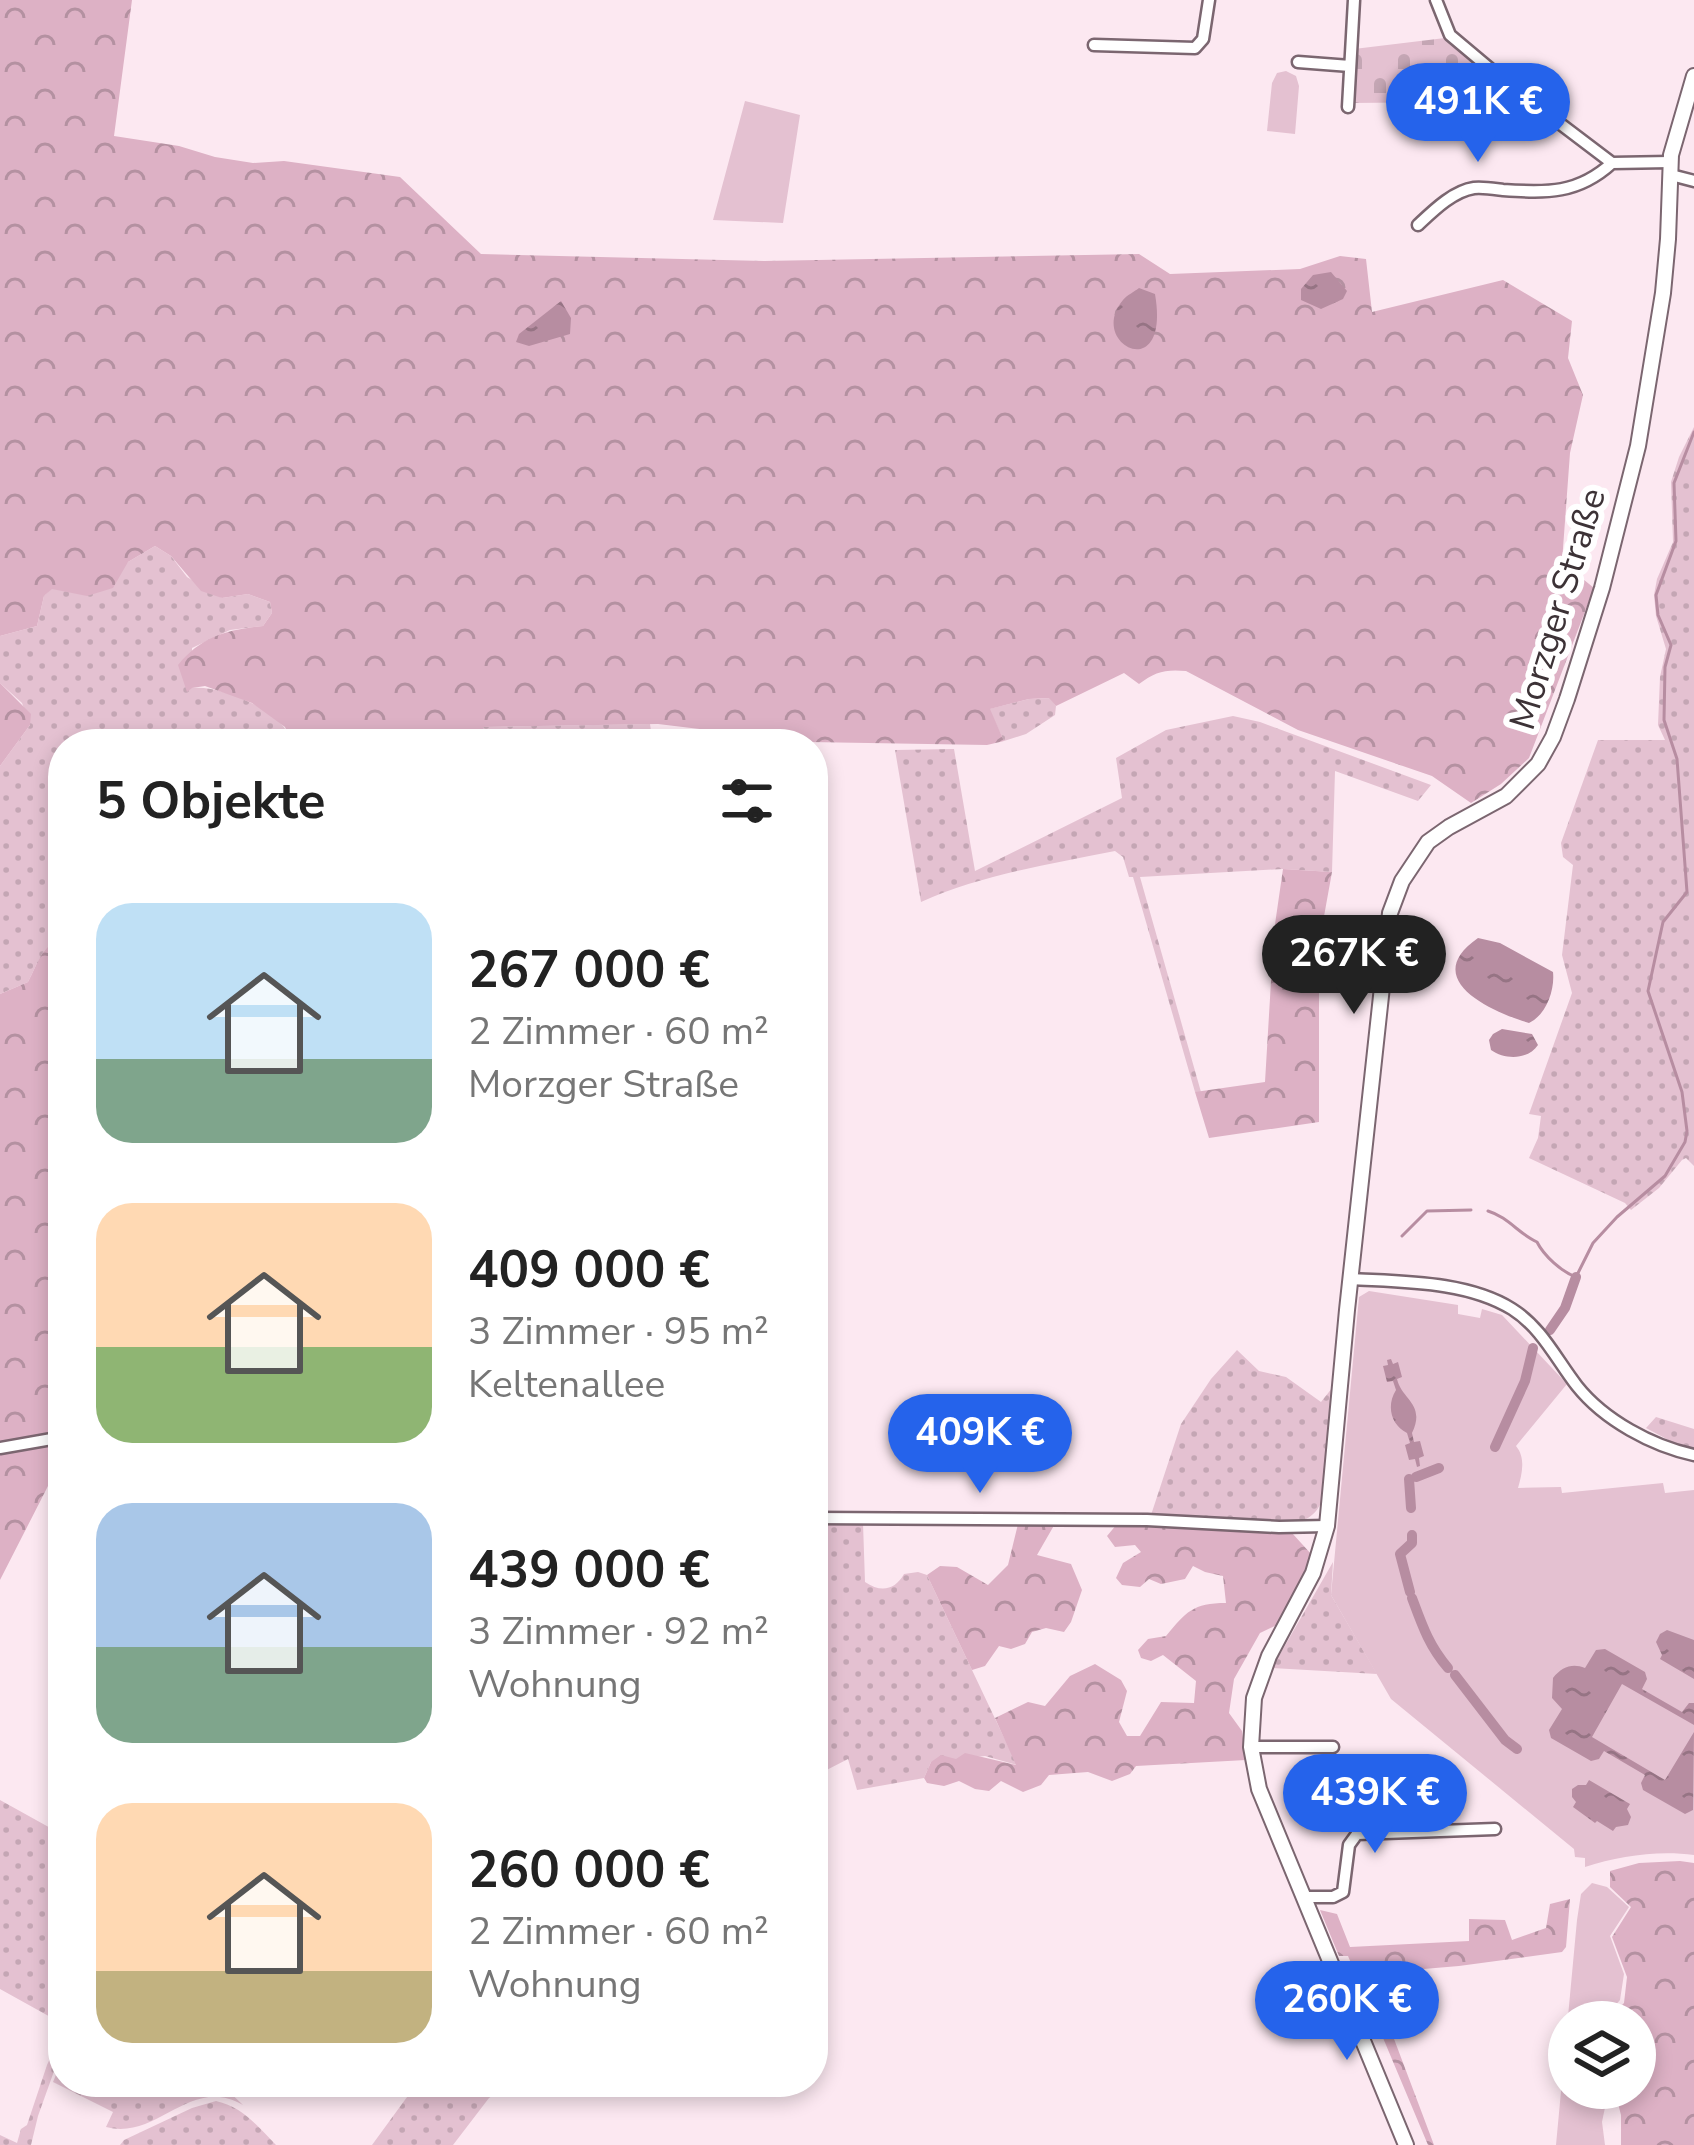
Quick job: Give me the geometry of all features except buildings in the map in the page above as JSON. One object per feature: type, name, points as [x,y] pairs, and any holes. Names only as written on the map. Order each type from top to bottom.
[{"type":"street","points":[[1094,45],[1195,48],[1203,39],[1209,0]]},
{"type":"street","points":[[1348,107],[1354,0]]},
{"type":"street","points":[[1436,0],[1450,35],[1494,72],[1498,83],[1612,163],[1671,168],[1694,181]]},
{"type":"street","points":[[1298,62],[1350,66]]},
{"type":"street","name":"Morzger Straße","points":[[1251,1747],[1252,1708],[1259,1681],[1312,1573],[1327,1526],[1390,913],[1402,880],[1428,842],[1506,796],[1528,776],[1545,753],[1567,699],[1638,446],[1664,293],[1671,168],[1678,122],[1694,76]]},
{"type":"street","points":[[1418,225],[1448,200],[1473,188],[1564,190],[1597,177],[1612,163]]},
{"type":"street","points":[[1351,1279],[1460,1289],[1507,1306],[1534,1327],[1579,1388],[1606,1414],[1694,1456]]},
{"type":"street","points":[[0,1448],[48,1440]]},
{"type":"street","points":[[828,1518],[1327,1526]]},
{"type":"street","points":[[1333,1747],[1251,1747],[1259,1789],[1406,2145]]},
{"type":"street","points":[[1303,1897],[1342,1893],[1349,1845],[1357,1834],[1495,1829]]},
{"type":"green space","points":[[0,0],[132,0],[114,136],[253,163],[284,161],[400,177],[481,254],[764,261],[1139,254],[1170,274],[1300,269],[1340,256],[1366,259],[1372,312],[1503,280],[1572,321],[1568,358],[1583,395],[1570,453],[1562,562],[1594,588],[1529,758],[1471,803],[1432,776],[1298,730],[1179,670],[1161,672],[1139,684],[1124,673],[1056,706],[1049,698],[990,709],[1004,741],[987,745],[828,742],[828,729],[700,729],[658,724],[286,729],[252,703],[205,686],[187,692],[178,665],[216,636],[263,626],[272,613],[270,602],[248,594],[222,598],[201,591],[171,556],[155,546],[128,562],[113,588],[87,596],[52,589],[44,596],[37,626],[0,636]]},
{"type":"green space","points":[[1445,38],[1488,74],[1489,90],[1458,102],[1352,103],[1354,49]]},
{"type":"green space","points":[[1277,73],[1296,76],[1299,86],[1295,134],[1267,131],[1272,83]]},
{"type":"green space","points":[[745,101],[800,115],[783,223],[713,220]]},
{"type":"green space","points":[[1694,427],[1694,1166],[1682,1160],[1659,1188],[1631,1210],[1529,1158],[1541,1116],[1529,1114],[1572,993],[1562,955],[1573,865],[1563,857],[1561,843],[1598,740],[1665,740],[1658,725],[1666,649],[1654,595],[1673,542],[1671,482]]},
{"type":"green space","points":[[155,546],[171,556],[187,577],[222,598],[248,594],[270,602],[272,613],[263,626],[230,630],[192,648],[192,688],[227,693],[253,704],[284,729],[48,729],[48,948],[28,982],[0,994],[0,766],[30,725],[22,703],[0,683],[0,636],[37,626],[44,596],[52,588],[128,562]]},
{"type":"green space","points":[[0,683],[31,714],[30,725],[0,766]]},
{"type":"green space","points":[[1050,698],[1055,715],[1026,734],[1004,741],[989,709]]},
{"type":"green space","points":[[1233,716],[1431,785],[1418,801],[1335,771],[1332,872],[1283,869],[1140,877],[1201,1092],[1195,1092],[1133,877],[1123,857],[1115,851],[1041,866],[967,884],[921,902],[895,750],[954,749],[975,871],[1122,798],[1116,758],[1166,730]]},
{"type":"green space","points":[[650,724],[651,729],[482,729]]},
{"type":"green space","points":[[1283,869],[1332,872],[1319,944],[1319,1122],[1209,1138],[1195,1092],[1265,1082],[1274,931]]},
{"type":"green space","points":[[48,948],[48,1486],[0,1580],[0,994],[28,982]]},
{"type":"green space","points":[[1369,1291],[1458,1305],[1458,1314],[1480,1318],[1482,1309],[1502,1315],[1567,1384],[1516,1446],[1522,1461],[1518,1488],[1561,1487],[1562,1493],[1663,1483],[1665,1493],[1694,1490],[1694,1855],[1639,1855],[1585,1867],[1585,1858],[1575,1857],[1574,1849],[1391,1699],[1331,1595],[1359,1297]]},
{"type":"green space","points":[[1237,1350],[1259,1371],[1286,1377],[1321,1402],[1336,1383],[1325,1492],[1319,1507],[1305,1519],[1284,1524],[1151,1515],[1181,1424]]},
{"type":"green space","points":[[1656,1417],[1694,1429],[1694,1449],[1646,1428]]},
{"type":"green space","points":[[1056,1522],[1037,1555],[1071,1564],[1082,1590],[1071,1622],[1064,1632],[1046,1628],[1032,1632],[1025,1644],[1011,1649],[999,1646],[985,1666],[972,1670],[927,1575],[940,1566],[957,1567],[988,1585],[1008,1565],[1018,1524]]},
{"type":"green space","points":[[828,1523],[863,1523],[865,1582],[887,1588],[904,1574],[927,1575],[1017,1765],[985,1756],[931,1762],[924,1778],[857,1790],[848,1759],[828,1769]]},
{"type":"green space","points":[[1117,1524],[1292,1533],[1312,1555],[1279,1624],[1260,1633],[1234,1679],[1229,1713],[1242,1731],[1246,1760],[1136,1766],[1130,1774],[1112,1781],[1088,1772],[1049,1775],[1041,1785],[1023,1792],[1001,1781],[989,1791],[959,1781],[944,1786],[927,1783],[924,1778],[931,1762],[941,1755],[956,1759],[965,1753],[1016,1765],[995,1718],[1028,1702],[1045,1706],[1070,1676],[1095,1664],[1121,1680],[1127,1691],[1119,1722],[1127,1736],[1140,1736],[1161,1702],[1194,1703],[1196,1681],[1163,1655],[1151,1661],[1141,1658],[1138,1650],[1148,1639],[1166,1636],[1191,1610],[1226,1603],[1223,1576],[1193,1566],[1185,1579],[1161,1584],[1149,1579],[1140,1587],[1122,1585],[1116,1578],[1123,1563],[1141,1552],[1135,1545],[1115,1547],[1107,1536]]},
{"type":"green space","points":[[1333,1562],[1331,1595],[1377,1674],[1272,1668]]},
{"type":"green space","points":[[0,1800],[48,1827],[48,2016],[0,1989]]},
{"type":"green space","points":[[1639,1863],[1694,1863],[1694,2145],[1621,2145],[1619,2109],[1656,2109],[1656,2001],[1624,2001],[1627,1977],[1612,1937],[1631,1907],[1610,1887],[1610,1871]]},
{"type":"green space","points":[[1592,1883],[1607,1887],[1629,1907],[1610,1936],[1624,1974],[1619,2001],[1569,2001],[1581,1894]]},
{"type":"green space","points":[[1570,1899],[1562,1952],[1459,1966],[1373,1970],[1370,1984],[1361,1987],[1348,1956],[1339,1956],[1320,1910],[1337,1914],[1350,1947],[1469,1941],[1469,1919],[1505,1920],[1512,1940],[1546,1928],[1550,1904]]},
{"type":"green space","points":[[1365,1995],[1373,1995],[1385,2015],[1434,2145],[1428,2145]]},
{"type":"green space","points":[[47,2065],[48,2088],[31,2145],[0,2145],[0,2135],[17,2143]]},
{"type":"green space","points":[[83,2097],[207,2097],[125,2129],[106,2127],[113,2112]]},
{"type":"green space","points":[[407,2097],[490,2097],[453,2145],[372,2145]]},
{"type":"green space","points":[[216,2101],[242,2113],[276,2145],[120,2145],[192,2108]]},
{"type":"green space","points":[[1559,2109],[1605,2109],[1605,2145],[1556,2145]]},
{"type":"water","points":[[1331,272],[1347,291],[1343,299],[1321,309],[1301,300],[1301,289],[1313,275]]},
{"type":"water","points":[[1139,288],[1155,294],[1157,323],[1152,340],[1142,348],[1131,348],[1115,331],[1114,316],[1123,300]]},
{"type":"water","points":[[561,301],[571,318],[570,334],[529,346],[516,342],[519,334]]},
{"type":"water","points":[[1478,938],[1500,943],[1553,972],[1548,1001],[1529,1023],[1480,1002],[1458,980],[1456,967],[1462,953]]},
{"type":"water","points":[[1502,1029],[1532,1034],[1538,1045],[1522,1056],[1497,1053],[1489,1040]]},
{"type":"water","points":[[1391,1359],[1393,1364],[1398,1362],[1402,1377],[1397,1379],[1415,1409],[1412,1433],[1424,1456],[1417,1467],[1415,1459],[1409,1460],[1407,1433],[1392,1415],[1396,1390],[1393,1381],[1387,1382],[1383,1366]]},
{"type":"water","points":[[1667,1630],[1694,1640],[1694,1679],[1660,1659],[1656,1642]]},
{"type":"water","points":[[1605,1649],[1645,1672],[1642,1689],[1682,1712],[1694,1703],[1694,1725],[1622,1684],[1592,1737],[1665,1780],[1694,1732],[1693,1810],[1685,1814],[1643,1790],[1645,1775],[1604,1751],[1591,1761],[1551,1738],[1549,1730],[1562,1709],[1552,1698],[1553,1678],[1568,1667],[1585,1668],[1596,1650]]},
{"type":"water","points":[[1589,1780],[1630,1804],[1628,1825],[1613,1831],[1573,1807],[1572,1789]]},
{"type":"waterway","points":[[1488,1211],[1537,1242],[1554,1263],[1576,1277],[1593,1243],[1665,1176],[1685,1142],[1682,1092],[1648,991],[1663,922],[1687,892],[1677,759],[1664,720],[1665,667],[1671,645],[1658,615],[1656,595],[1676,541],[1674,483],[1694,432]]},
{"type":"waterway","points":[[1402,1236],[1427,1211],[1471,1210]]},
{"type":"waterway","points":[[1550,1330],[1565,1308],[1576,1277]]},
{"type":"waterway","points":[[1495,1447],[1525,1381],[1533,1348]]},
{"type":"waterway","points":[[1416,1477],[1439,1468]]},
{"type":"waterway","points":[[1409,1479],[1411,1508]]},
{"type":"waterway","points":[[1410,1592],[1400,1554],[1412,1543],[1412,1535]]},
{"type":"waterway","points":[[1412,1598],[1431,1643],[1448,1668]]},
{"type":"waterway","points":[[1455,1675],[1517,1749]]}]
